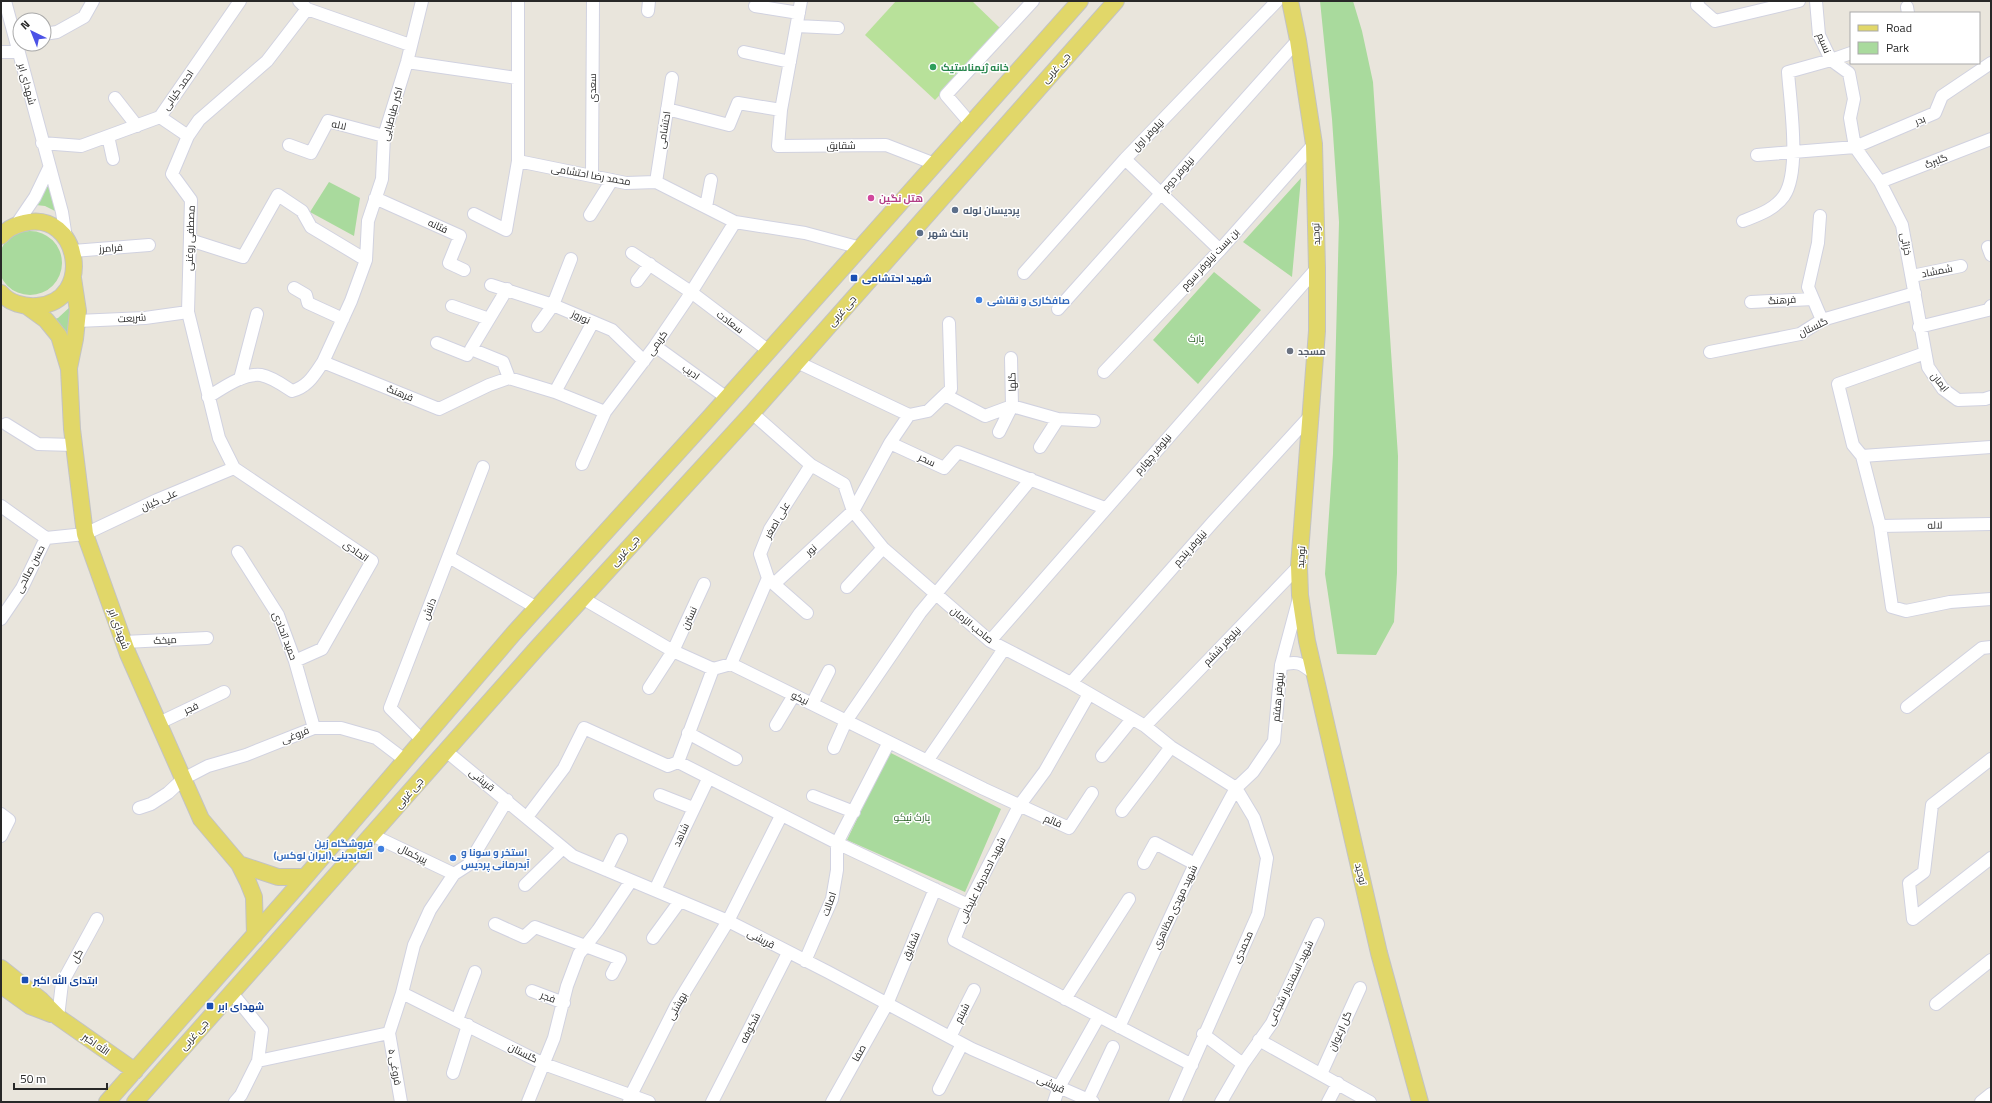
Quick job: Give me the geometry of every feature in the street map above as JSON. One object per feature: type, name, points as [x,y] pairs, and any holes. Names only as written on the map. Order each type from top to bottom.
[{"type":"main road","name":"جی غربی","points":[[135,1102],[582,598],[752,413],[1116,1]]},
{"type":"main road","name":"توحید","points":[[1290,1],[1298,40],[1314,144],[1317,268],[1317,331],[1299,566],[1300,595],[1307,641],[1379,953],[1420,1102]]},
{"type":"main road","name":"جی غربی","points":[[108,1102],[255,935],[537,608],[861,248],[971,124],[1073,5]]},
{"type":"main road","points":[[1,236],[16,225],[29,222],[43,223],[56,229],[70,244],[75,265],[73,278],[78,311],[69,369]]},
{"type":"main road","points":[[28,307],[42,306],[55,300],[66,291],[73,278]]},
{"type":"main road","points":[[2,294],[15,303],[28,307],[46,320],[59,336],[69,369]]},
{"type":"main road","name":"شهدای ابر","points":[[69,369],[74,445],[85,534],[124,642],[201,819],[239,864],[254,897],[255,935]]},
{"type":"main road","points":[[239,864],[278,877],[305,877]]},
{"type":"main road","name":"الله اکبر","points":[[1,968],[41,1000],[58,1017],[135,1071]]},
{"type":"main road","name":"الله اکبر","points":[[1,986],[30,1006],[58,1017]]},
{"type":"street","name":"شهدای ابر","points":[[5,1],[12,21]]},
{"type":"street","points":[[52,33],[57,32],[84,17],[93,1]]},
{"type":"street","name":"احمد کیانی","points":[[42,143],[81,146],[160,117],[240,1]]},
{"type":"street","name":"اکبر طباطبایی","points":[[323,362],[352,301],[366,260],[368,221],[382,179],[384,136],[407,62],[422,1]]},
{"type":"street","points":[[474,214],[506,230],[518,161],[518,1]]},
{"type":"street","name":"سعدی","points":[[592,176],[593,1]]},
{"type":"street","points":[[971,124],[946,95],[1033,1]]},
{"type":"street","name":"نیلوفر اول","points":[[1024,273],[1124,159],[1277,1]]},
{"type":"street","points":[[1698,1],[1697,5],[1715,21],[1799,1]]},
{"type":"street","name":"نسیم","points":[[1816,1],[1819,35],[1831,60],[1849,73],[1854,99],[1850,118],[1855,147]]},
{"type":"street","points":[[303,5],[410,45]]},
{"type":"street","name":"مصطفی روغنی","points":[[234,468],[219,438],[188,312],[191,200],[172,174],[188,136],[198,120],[267,62],[303,5]]},
{"type":"street","points":[[755,6],[800,7]]},
{"type":"street","name":"شقایق","points":[[800,7],[781,110],[778,146],[886,145],[935,164]]},
{"type":"street","points":[[797,26],[838,28]]},
{"type":"street","name":"نیلوفر دوم","points":[[1058,309],[1298,40]]},
{"type":"street","points":[[1,52],[12,52]]},
{"type":"street","name":"شهدای ابر","points":[[18,52],[70,244]]},
{"type":"street","points":[[744,52],[790,62]]},
{"type":"street","points":[[1743,221],[1772,208],[1784,195],[1794,152],[1788,72],[1831,60],[1850,52]]},
{"type":"street","points":[[407,62],[517,78]]},
{"type":"street","name":"بدر","points":[[1758,155],[1855,147],[1935,113],[1942,96],[1991,63]]},
{"type":"street","name":"احتشامی","points":[[656,182],[672,78]]},
{"type":"street","points":[[114,98],[137,126]]},
{"type":"street","points":[[667,109],[729,125],[738,102],[781,110]]},
{"type":"street","points":[[160,117],[188,136]]},
{"type":"street","name":"لاله","points":[[289,145],[311,153],[328,121],[384,136]]},
{"type":"street","points":[[108,136],[113,159]]},
{"type":"street","name":"گلبرگ","points":[[1880,182],[1991,139]]},
{"type":"street","name":"بن بست نیلوفر سوم","points":[[1104,372],[1220,250],[1314,144]]},
{"type":"street","name":"خزائی","points":[[1855,147],[1880,182],[1902,225],[1915,293],[1919,327],[1925,353]]},
{"type":"street","points":[[1124,159],[1220,250]]},
{"type":"street","name":"محمد رضا احتشامی","points":[[518,161],[626,183],[656,182],[735,222],[805,233],[861,248]]},
{"type":"street","points":[[16,225],[35,196],[49,168]]},
{"type":"street","points":[[590,215],[612,180]]},
{"type":"street","points":[[706,207],[711,180]]},
{"type":"street","points":[[190,240],[243,257],[278,195],[302,211],[311,227],[366,260]]},
{"type":"street","name":"فتانه","points":[[375,198],[460,236],[449,263],[464,270]]},
{"type":"street","points":[[1820,216],[1818,243],[1808,287],[1822,320]]},
{"type":"street","name":"کریمی","points":[[582,464],[605,412],[655,346],[735,222]]},
{"type":"street","name":"فرامرز","points":[[70,244],[149,245]]},
{"type":"street","name":"سعادت","points":[[632,253],[691,292],[769,351]]},
{"type":"street","points":[[538,326],[553,305],[571,260]]},
{"type":"street","points":[[637,281],[650,264]]},
{"type":"street","name":"شمشاد","points":[[1912,276],[1962,266]]},
{"type":"street","name":"نیلوفر چهارم","points":[[990,641],[1105,508],[1317,268]]},
{"type":"street","name":"نوروز","points":[[491,284],[553,305],[612,330],[644,361]]},
{"type":"street","points":[[294,288],[306,294],[308,303],[343,319]]},
{"type":"street","points":[[467,355],[507,289]]},
{"type":"street","name":"گلستان","points":[[1710,352],[1800,334],[1822,320],[1915,293]]},
{"type":"street","name":"فرهنگ","points":[[1751,302],[1813,298]]},
{"type":"street","points":[[452,306],[489,319]]},
{"type":"street","points":[[1919,327],[1988,310],[1991,306]]},
{"type":"street","name":"شریعت","points":[[77,321],[145,318],[188,312]]},
{"type":"street","points":[[240,379],[257,314]]},
{"type":"street","points":[[555,392],[593,322]]},
{"type":"street","points":[[797,362],[909,415],[928,411],[951,389],[949,323]]},
{"type":"street","points":[[437,343],[467,355],[503,362],[509,378],[555,392],[605,412]]},
{"type":"street","name":"ادیب","points":[[655,346],[727,398]]},
{"type":"street","points":[[1925,353],[1838,384],[1853,445],[1862,456],[1880,526],[1892,607],[1906,611],[1950,602],[1991,599]]},
{"type":"street","name":"ایمان","points":[[1925,353],[1928,367],[1943,389],[1958,400],[1985,399],[1991,397]]},
{"type":"street","name":"گلها","points":[[1011,358],[1012,406]]},
{"type":"street","points":[[208,397],[240,379],[261,375],[292,391],[302,388],[312,380],[323,362]]},
{"type":"street","name":"فرهنگ","points":[[323,362],[439,409],[489,384],[509,378]]},
{"type":"street","points":[[945,395],[985,416],[1012,406],[1058,419],[1094,421]]},
{"type":"street","points":[[999,432],[1012,406]]},
{"type":"street","name":"صاحب الزمان","points":[[752,413],[811,465],[844,484],[853,511],[882,548],[990,641],[1071,683],[1145,726],[1171,746],[1236,788]]},
{"type":"street","points":[[890,443],[909,415]]},
{"type":"street","name":"نیلوفر پنجم","points":[[1071,683],[1213,522],[1311,415]]},
{"type":"street","points":[[1040,447],[1058,419]]},
{"type":"street","points":[[6,424],[38,444],[74,445]]},
{"type":"street","name":"سحر","points":[[890,443],[944,468],[958,452],[1105,508]]},
{"type":"street","name":"نور","points":[[771,581],[853,511],[890,443]]},
{"type":"street","points":[[1862,456],[1991,447]]},
{"type":"street","name":"علی اصغر","points":[[771,581],[760,554],[770,529],[811,465]]},
{"type":"street","name":"دانش","points":[[422,740],[390,708],[483,467]]},
{"type":"street","name":"علی کیان","points":[[46,538],[85,534],[157,500],[234,468]]},
{"type":"street","name":"اتحادی","points":[[234,468],[372,561],[322,649],[295,661]]},
{"type":"street","points":[[834,748],[846,721],[934,594],[1031,479]]},
{"type":"street","points":[[1,506],[46,538]]},
{"type":"street","name":"لاله","points":[[1880,526],[1991,524]]},
{"type":"street","name":"حسن صالحی","points":[[1,620],[22,588],[46,538]]},
{"type":"street","points":[[847,587],[882,548]]},
{"type":"street","name":"حمید اتحادی","points":[[238,552],[278,615],[295,661],[314,728]]},
{"type":"street","points":[[448,557],[537,608]]},
{"type":"street","name":"نیلوفر ششم","points":[[1145,726],[1299,566]]},
{"type":"street","points":[[582,598],[673,651],[713,669],[731,664],[771,581],[807,613]]},
{"type":"street","name":"نسترن","points":[[649,688],[673,651],[704,584]]},
{"type":"street","name":"نیلوفر هفتم","points":[[1236,788],[1254,772],[1274,740],[1281,666],[1300,595]]},
{"type":"street","name":"میخک","points":[[124,642],[207,638]]},
{"type":"street","points":[[1907,707],[1982,648],[1991,648]]},
{"type":"street","points":[[927,761],[1004,649]]},
{"type":"street","points":[[1281,666],[1292,662],[1300,663],[1316,675]]},
{"type":"street","name":"نیکو","points":[[731,664],[1019,806]]},
{"type":"street","points":[[527,817],[564,768],[584,728],[668,766],[678,762],[713,669]]},
{"type":"street","points":[[812,704],[829,671]]},
{"type":"street","name":"فجر","points":[[158,723],[224,692]]},
{"type":"street","name":"شهید احمدرضا علیخانی","points":[[1088,694],[1045,771],[1019,806],[968,905],[954,940],[1192,1065]]},
{"type":"street","points":[[776,725],[794,695]]},
{"type":"street","points":[[1102,756],[1132,719]]},
{"type":"street","name":"فروغی","points":[[139,808],[151,804],[168,793],[183,779],[208,766],[246,755],[314,728],[341,728],[376,738],[405,760]]},
{"type":"street","points":[[688,733],[736,759]]},
{"type":"street","points":[[837,843],[889,742]]},
{"type":"street","points":[[1122,811],[1171,746]]},
{"type":"street","name":"قریشی","points":[[446,751],[573,856],[728,921],[962,1044],[1091,1101]]},
{"type":"street","points":[[1991,759],[1932,805],[1924,872],[1909,883],[1913,918],[1991,858]]},
{"type":"street","points":[[678,762],[708,779],[782,816],[968,905]]},
{"type":"street","name":"شاهد","points":[[655,890],[708,779]]},
{"type":"street","name":"شهید مهدی مظاهری","points":[[1119,1027],[1195,864],[1236,788]]},
{"type":"street","name":"محمدی","points":[[1175,1102],[1192,1065],[1203,1034],[1258,914],[1267,858],[1254,818],[1236,788]]},
{"type":"street","name":"قائم","points":[[1019,806],[1069,828],[1092,793]]},
{"type":"street","points":[[660,795],[693,808]]},
{"type":"street","points":[[813,796],[854,812]]},
{"type":"street","points":[[258,1061],[389,1033],[402,992],[414,945],[430,910],[454,874],[468,865],[507,800]]},
{"type":"street","points":[[1,814],[9,820],[1,836]]},
{"type":"street","name":"بهشتی","points":[[630,1098],[676,1006],[728,921],[782,816]]},
{"type":"street","name":"پیرکمال","points":[[372,834],[454,874]]},
{"type":"street","points":[[606,870],[621,840]]},
{"type":"street","name":"اصالت","points":[[805,961],[832,899],[838,870],[837,843]]},
{"type":"street","points":[[1144,863],[1155,843],[1195,864]]},
{"type":"street","points":[[525,885],[563,848]]},
{"type":"street","points":[[528,1102],[544,1064],[564,1003],[567,986],[579,954],[631,881]]},
{"type":"street","name":"شقایق","points":[[887,1004],[935,889]]},
{"type":"street","points":[[1065,999],[1129,899]]},
{"type":"street","points":[[653,938],[680,901]]},
{"type":"street","name":"گل","points":[[58,1017],[62,983],[98,919]]},
{"type":"street","points":[[495,924],[524,937],[535,926],[620,958],[612,974]]},
{"type":"street","name":"شهید اسفندیار شجاعی","points":[[1221,1102],[1243,1064],[1272,1023],[1318,924]]},
{"type":"street","name":"شکوفه","points":[[712,1102],[788,953]]},
{"type":"street","points":[[1936,1004],[1991,960]]},
{"type":"street","points":[[453,1073],[475,972]]},
{"type":"street","name":"گل ارغوان","points":[[1321,1074],[1360,988]]},
{"type":"street","name":"شبنم","points":[[950,1037],[974,990]]},
{"type":"street","name":"فجر","points":[[532,991],[564,1003]]},
{"type":"street","name":"گلستان","points":[[402,992],[544,1064],[630,1098],[649,1102]]},
{"type":"street","points":[[232,993],[262,1030],[258,1061],[241,1100]]},
{"type":"street","name":"صفا","points":[[832,1102],[887,1004]]},
{"type":"street","points":[[1054,1102],[1059,1087],[1099,1016]]},
{"type":"street","name":"فروغی ۵","points":[[389,1033],[401,1102]]},
{"type":"street","points":[[1203,1034],[1243,1064]]},
{"type":"street","points":[[1259,1040],[1370,1102]]},
{"type":"street","points":[[939,1088],[962,1044]]},
{"type":"street","points":[[1091,1101],[1112,1047]]},
{"type":"street","points":[[1328,1102],[1338,1083]]},
{"type":"street","points":[[1981,1102],[1991,1094]]},
{"type":"green space","name":"خانه ژیمناستیک","points":[[896,1],[972,1],[1001,29],[935,100],[865,35]]},
{"type":"green space","points":[[1320,1],[1353,1],[1362,31],[1373,82],[1398,456],[1397,573],[1394,622],[1376,655],[1337,654],[1325,574],[1333,454],[1339,222],[1332,119]]},
{"type":"green space","points":[[49,177],[57,212],[45,206],[36,205]]},
{"type":"green space","points":[[1301,178],[1292,277],[1243,242]]},
{"type":"green space","points":[[329,182],[360,198],[354,236],[310,212]]},
{"type":"green space","points":[[24,232],[36,232],[48,237],[56,245],[61,257],[61,269],[56,281],[48,289],[36,294],[24,294],[12,289],[4,281],[-1,269],[-1,257],[4,245],[12,237]]},
{"type":"green space","name":"پارک","points":[[1214,272],[1261,310],[1198,384],[1153,340]]},
{"type":"green space","points":[[71,306],[70,349],[51,320],[58,318]]},
{"type":"green space","name":"پارک نیکو","points":[[889,752],[1001,809],[965,892],[847,840]]},
{"type":"place","name":"خانه ژیمناستیک","points":[[933,67]]},
{"type":"place","name":"هتل نگین","points":[[871,198]]},
{"type":"place","name":"پردیسان لوله","points":[[955,210]]},
{"type":"place","name":"بانک شهر","points":[[920,233]]},
{"type":"place","name":"شهید احتشامی","points":[[854,278]]},
{"type":"place","name":"صافکاری و نقاشی","points":[[979,300]]},
{"type":"place","name":"مسجد","points":[[1290,351]]},
{"type":"place","name":"فروشگاه زین العابدینی(ایران لوکس)","points":[[381,849]]},
{"type":"place","name":"استخر و سونا و آبدرمانی پردیس","points":[[453,858]]},
{"type":"place","name":"ابتدای الله اکبر","points":[[25,980]]},
{"type":"place","name":"شهدای ابر","points":[[210,1006]]}]
